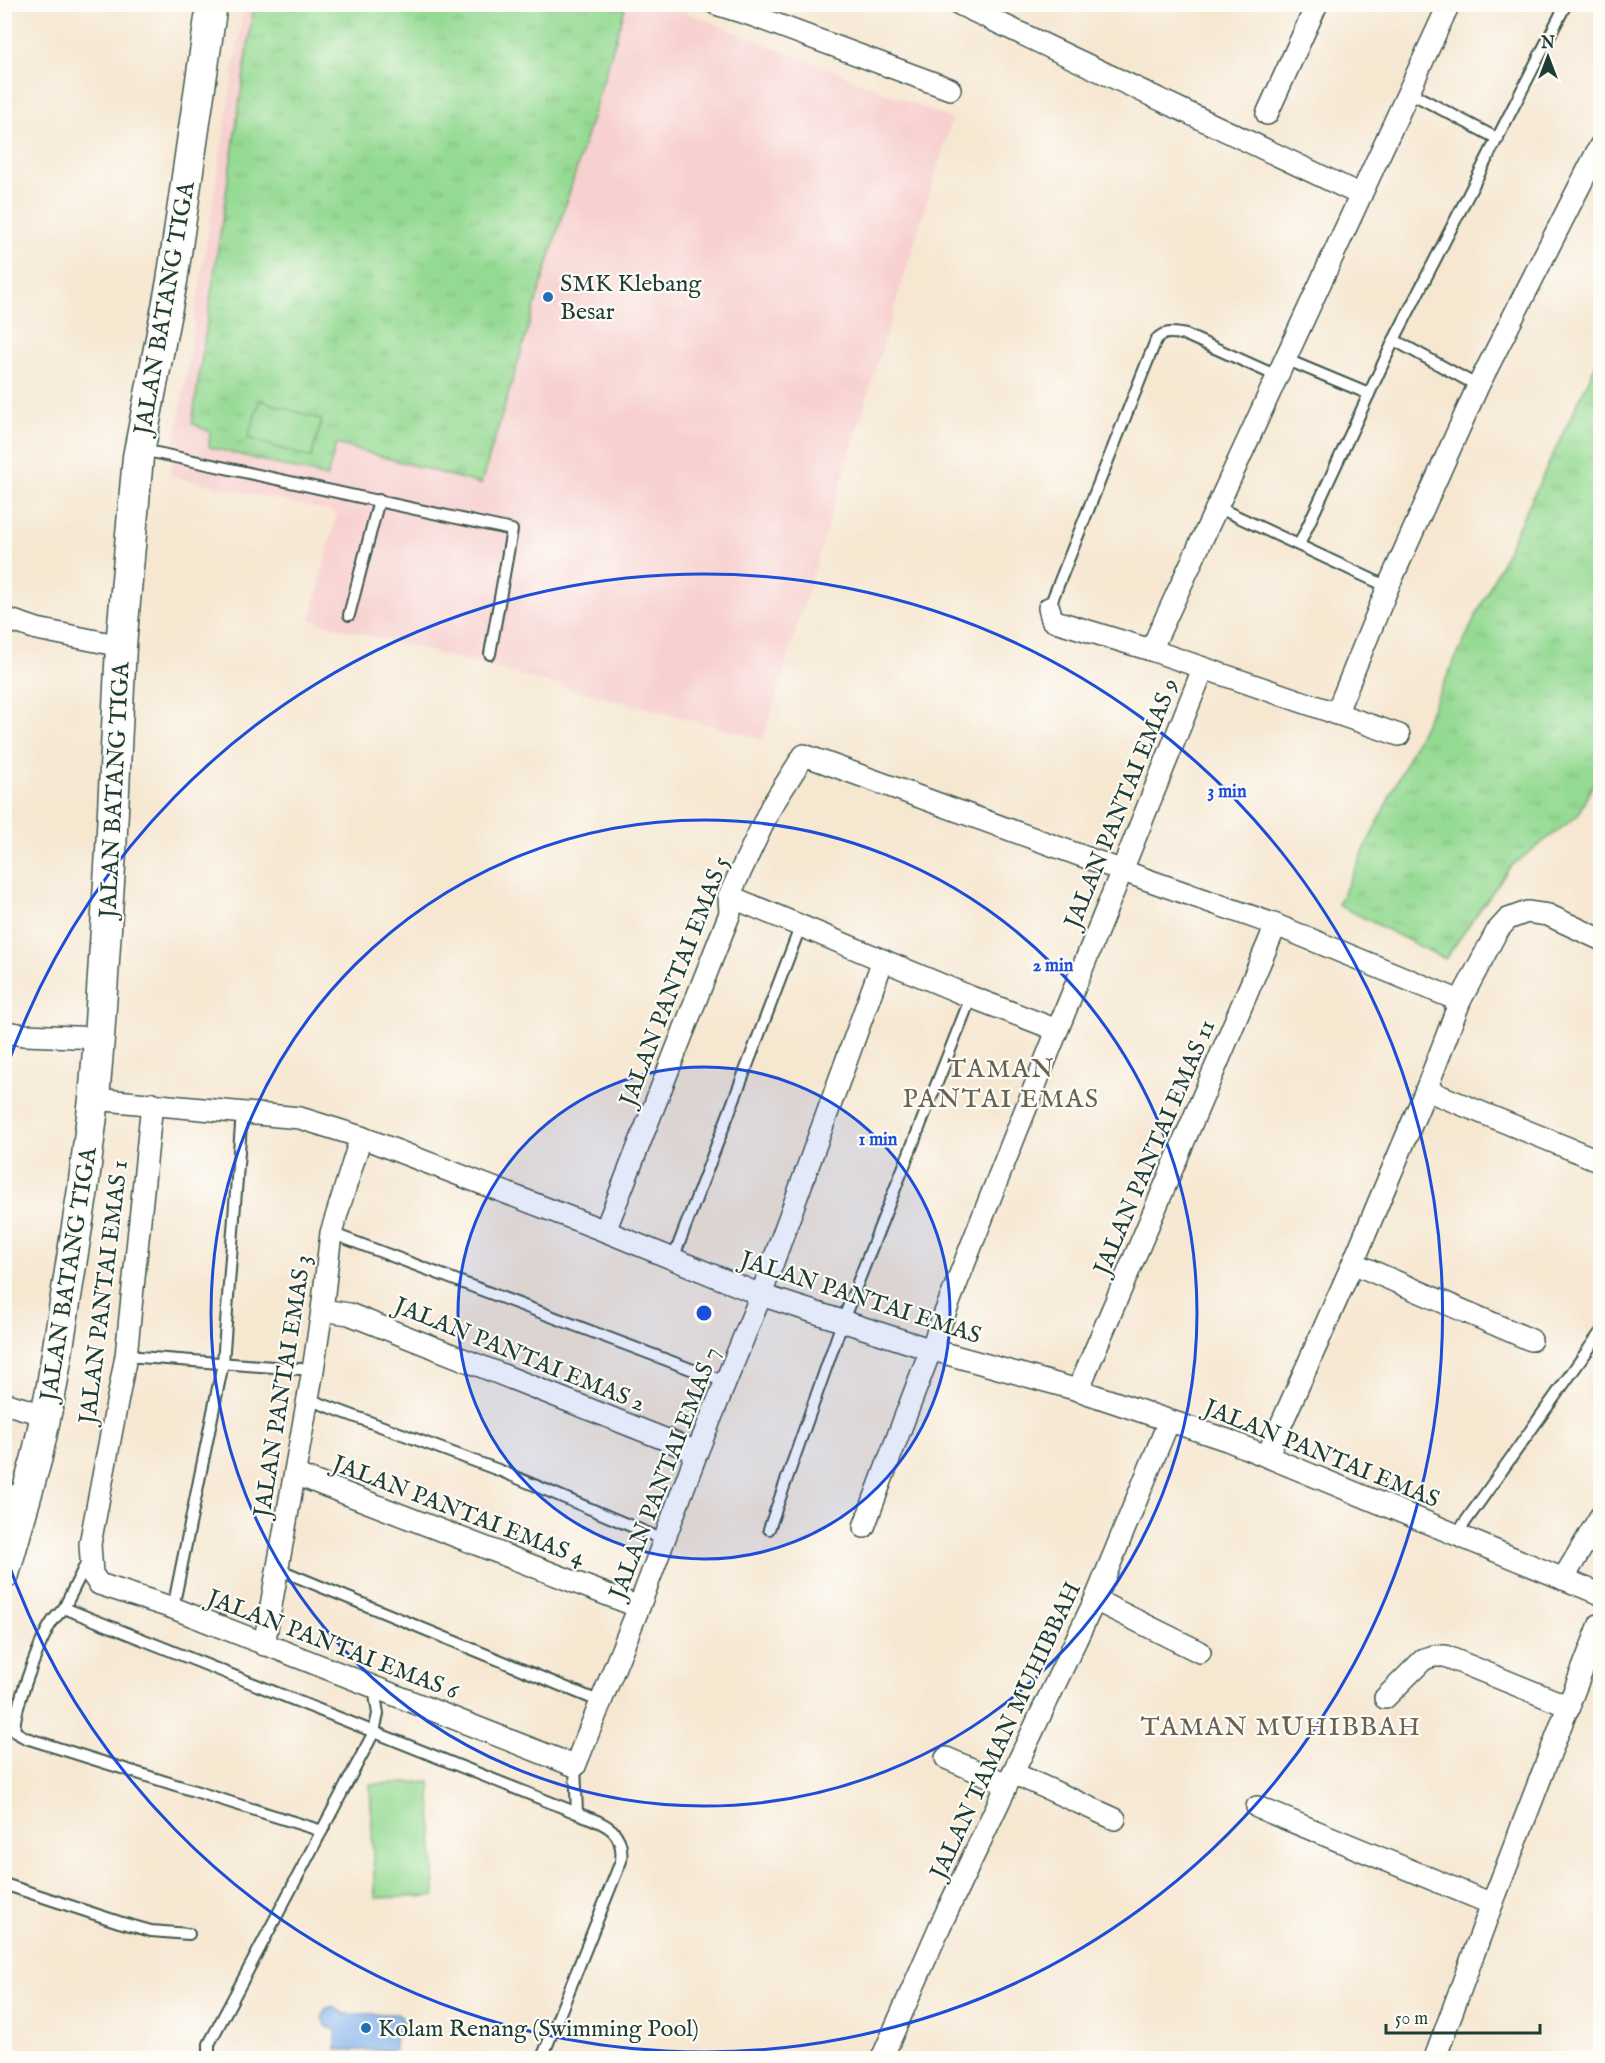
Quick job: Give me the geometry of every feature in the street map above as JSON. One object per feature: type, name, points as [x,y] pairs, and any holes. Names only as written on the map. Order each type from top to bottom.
[{"type":"main road","name":"JALAN BATANG TIGA","points":[[4,1574],[14,1496],[37,1456],[82,1199],[99,1038],[121,646],[139,449],[172,281],[212,4]]},
{"type":"street","points":[[716,4],[950,89]]},
{"type":"street","points":[[959,4],[1361,195]]},
{"type":"street","points":[[1267,114],[1317,4]]},
{"type":"street","points":[[1151,650],[1449,4]]},
{"type":"street","points":[[1336,714],[1388,587],[1478,386],[1600,146]]},
{"type":"street","points":[[1049,608],[1052,620],[1151,650],[1399,735]]},
{"type":"street","points":[[4,618],[37,629],[121,646]]},
{"type":"street","name":"JALAN PANTAI EMAS 9","points":[[864,1527],[929,1349],[1203,669]]},
{"type":"street","name":"JALAN PANTAI EMAS 5","points":[[605,1231],[730,914],[729,896],[771,807],[804,755],[1121,870]]},
{"type":"street","points":[[1121,870],[1276,925],[1460,1001]]},
{"type":"street","points":[[729,896],[971,997],[1057,1030]]},
{"type":"street","points":[[1267,1456],[1353,1263],[1426,1090],[1460,1001],[1497,931],[1508,919],[1527,912],[1548,915],[1600,939]]},
{"type":"street","name":"JALAN PANTAI EMAS 11","points":[[1078,1390],[1276,925]]},
{"type":"street","name":"JALAN PANTAI EMAS 7","points":[[575,1766],[639,1608],[697,1452],[761,1295],[883,960]]},
{"type":"street","points":[[4,1032],[99,1038]]},
{"type":"street","points":[[1426,1090],[1600,1161]]},
{"type":"street","name":"JALAN PANTAI EMAS","points":[[94,1099],[300,1118],[362,1137],[605,1231],[761,1295],[929,1349],[1078,1390],[1267,1456],[1600,1594]]},
{"type":"street","name":"JALAN PANTAI EMAS 1","points":[[89,1557],[126,1356],[152,1103]]},
{"type":"street","name":"JALAN PANTAI EMAS 3","points":[[264,1645],[313,1370],[331,1233],[362,1137]]},
{"type":"street","points":[[1353,1263],[1531,1340]]},
{"type":"street","name":"JALAN PANTAI EMAS 2","points":[[322,1310],[349,1314],[697,1452]]},
{"type":"street","points":[[4,1403],[45,1415]]},
{"type":"street","name":"JALAN TAMAN MUHIBBAH","points":[[882,2058],[940,1926],[1095,1600],[1169,1421]]},
{"type":"street","name":"JALAN PANTAI EMAS 4","points":[[295,1474],[639,1608]]},
{"type":"street","points":[[1563,1579],[1600,1517]]},
{"type":"street","name":"JALAN PANTAI EMAS 6","points":[[89,1557],[92,1574],[99,1584],[173,1608],[575,1766]]},
{"type":"street","points":[[1095,1600],[1200,1652]]},
{"type":"street","points":[[1435,2058],[1600,1624]]},
{"type":"street","points":[[1385,1698],[1424,1659],[1445,1656],[1570,1707]]},
{"type":"street","points":[[946,1758],[1010,1778],[1115,1819]]},
{"type":"street","points":[[1257,1807],[1492,1904]]},
{"type":"lane","points":[[1299,545],[1394,340],[1566,4]]},
{"type":"lane","points":[[1408,92],[1498,139]]},
{"type":"lane","points":[[1049,608],[1156,340],[1161,334],[1172,332],[1186,335],[1281,368],[1369,394]]},
{"type":"lane","points":[[1394,340],[1478,386]]},
{"type":"lane","points":[[139,449],[512,530],[490,654]]},
{"type":"lane","points":[[349,615],[379,500]]},
{"type":"lane","points":[[1217,507],[1388,587]]},
{"type":"lane","points":[[673,1259],[801,925]]},
{"type":"lane","points":[[769,1529],[843,1320],[971,997]]},
{"type":"lane","points":[[173,1608],[223,1363],[242,1112]]},
{"type":"lane","points":[[331,1233],[725,1382]]},
{"type":"lane","points":[[1456,1535],[1600,1333]]},
{"type":"lane","points":[[126,1356],[313,1370]]},
{"type":"lane","points":[[308,1399],[501,1471],[664,1540]]},
{"type":"lane","points":[[89,1557],[64,1608],[52,1623],[41,1645],[18,1707],[14,1724],[15,1731],[26,1738],[322,1831]]},
{"type":"lane","points":[[278,1569],[601,1702]]},
{"type":"lane","points":[[64,1608],[375,1731],[612,1829],[623,1848],[621,1861],[542,2058]]},
{"type":"lane","points":[[209,2058],[209,2044],[375,1731],[378,1714],[374,1688]]},
{"type":"lane","points":[[575,1766],[577,1813]]},
{"type":"lane","points":[[4,1884],[151,1931],[189,1934]]},
{"type":"shaded area","name":"SMK Klebang Besar","points":[[244,5],[668,5],[952,119],[763,739],[310,620],[337,513],[170,476]]},
{"type":"green space","points":[[254,5],[626,5],[481,484],[336,444],[327,477],[209,447],[210,432],[192,423]]},
{"type":"green space","points":[[1600,356],[1600,771],[1577,816],[1510,867],[1445,959],[1338,905]]},
{"type":"green space","points":[[260,400],[322,420],[311,458],[248,438]]},
{"type":"green space","points":[[430,1782],[435,1896],[375,1898],[370,1784]]},
{"type":"water","name":"Kolam Renang (Swimming Pool)","points":[[333,2006],[344,2014],[397,2014],[404,2024],[395,2041],[394,2050],[336,2050],[336,2030],[327,2027],[322,2018],[325,2009]]},
{"type":"place","name":"SMK Klebang Besar","points":[[548,297]]},
{"type":"place","name":"Kolam Renang (Swimming Pool)","points":[[366,2028]]},
{"type":"district","name":"TAMAN PANTAI EMAS","points":[[1001,1083]]},
{"type":"district","name":"TAMAN MUHIBBAH","points":[[1281,1726]]}]
